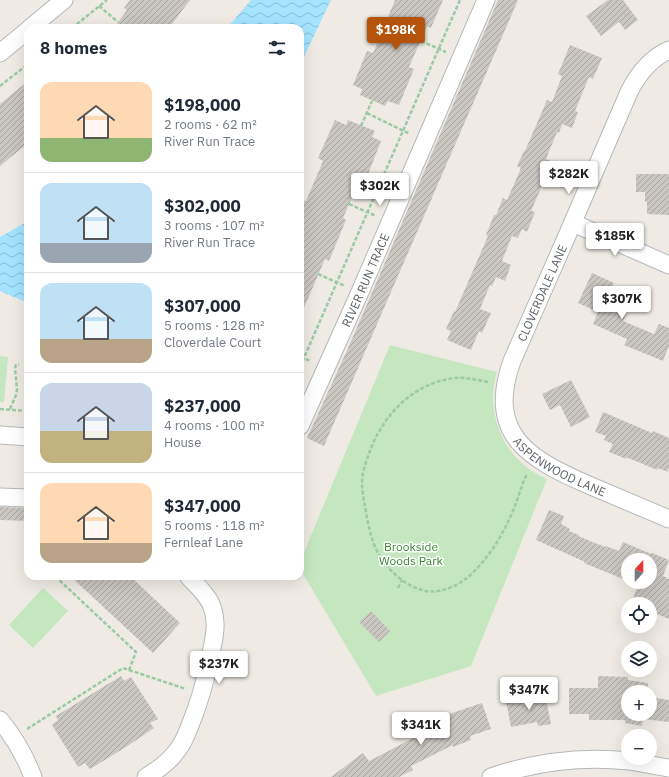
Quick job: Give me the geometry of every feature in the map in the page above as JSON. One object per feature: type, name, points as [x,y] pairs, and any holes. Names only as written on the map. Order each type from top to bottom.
[{"type":"street","points":[[35,24],[64,0]]},
{"type":"street","name":"RIVER RUN TRACE","points":[[304,417],[360,292],[486,0]]},
{"type":"street","points":[[0,53],[24,33]]},
{"type":"street","name":"CLOVERDALE LANE","points":[[508,372],[633,83],[643,69],[657,57],[669,50]]},
{"type":"street","points":[[573,223],[669,265]]},
{"type":"street","name":"ASPENWOOD LANE","points":[[508,372],[503,399],[505,414],[511,431],[526,450],[537,459],[560,472],[669,519]]},
{"type":"street","points":[[0,435],[24,437]]},
{"type":"street","points":[[0,497],[24,498]]},
{"type":"street","points":[[146,777],[160,768],[176,752],[187,732],[202,695],[214,638],[214,612],[207,598],[191,580]]},
{"type":"street","points":[[0,720],[25,758],[33,777]]},
{"type":"street","points":[[491,777],[508,771],[571,760],[629,761],[669,768]]},
{"type":"path","points":[[77,24],[107,0]]},
{"type":"path","points":[[304,358],[460,0]]},
{"type":"path","points":[[99,6],[118,22]]},
{"type":"path","points":[[421,41],[460,58]]},
{"type":"path","points":[[0,86],[24,67]]},
{"type":"path","points":[[361,126],[372,101]]},
{"type":"path","points":[[367,113],[425,141]]},
{"type":"path","points":[[349,204],[390,222]]},
{"type":"path","points":[[318,274],[360,292]]},
{"type":"path","points":[[10,410],[19,388],[15,368],[16,365],[19,364]]},
{"type":"path","points":[[488,382],[466,378],[455,378],[423,388],[410,396],[392,412],[383,425],[373,443],[365,465],[362,482],[362,490],[369,528],[378,553],[391,570],[402,580],[416,588],[429,591],[452,588],[467,578],[486,557],[501,535],[511,516],[527,474]]},
{"type":"path","points":[[0,409],[24,411]]},
{"type":"path","points":[[59,580],[136,652],[129,670]]},
{"type":"path","points":[[398,588],[402,580]]},
{"type":"path","points":[[13,738],[123,668],[202,695]]},
{"type":"green space","name":"Brookside Woods Park","points":[[390,345],[497,372],[493,404],[501,435],[509,449],[520,461],[532,471],[547,479],[471,666],[376,696],[304,576],[304,552]]},
{"type":"green space","points":[[0,356],[8,357],[4,402],[0,402]]},
{"type":"green space","points":[[43,588],[68,611],[33,648],[9,625]]},
{"type":"water","points":[[251,0],[331,0],[304,57],[304,24],[230,24]]},
{"type":"water","points":[[24,223],[24,301],[0,291],[0,237]]},
{"type":"building","points":[[130,0],[190,0],[172,24],[117,24],[127,10],[124,8]]},
{"type":"building","points":[[395,0],[443,0],[431,28],[427,26],[409,67],[414,69],[399,105],[388,101],[385,106],[360,95],[362,89],[353,85],[367,51],[373,53]]},
{"type":"building","points":[[498,0],[518,0],[324,446],[307,438],[349,346]]},
{"type":"building","points":[[608,0],[623,0],[638,20],[625,30],[619,22],[601,36],[586,16]]},
{"type":"building","points":[[570,45],[602,58],[593,79],[589,77],[575,111],[578,112],[572,128],[562,124],[559,133],[557,132],[546,159],[555,163],[549,179],[546,177],[531,211],[535,212],[527,232],[522,229],[518,238],[512,236],[502,261],[511,265],[505,281],[496,277],[492,286],[490,285],[480,309],[491,313],[482,333],[479,331],[471,350],[447,340],[451,331],[446,329],[454,311],[455,312],[488,236],[486,235],[494,215],[496,215],[503,198],[507,200],[521,168],[517,166],[547,100],[552,102],[562,76],[558,74]]},
{"type":"building","points":[[24,84],[24,146],[0,166],[0,104]]},
{"type":"building","points":[[335,120],[346,125],[348,120],[375,131],[372,137],[381,141],[367,177],[362,175],[343,218],[346,220],[329,261],[325,259],[304,308],[304,200],[306,201],[323,161],[318,158]]},
{"type":"building","points":[[636,174],[669,174],[669,215],[647,214],[645,192],[636,192]]},
{"type":"building","points":[[592,273],[614,283],[608,296],[630,306],[623,321],[654,334],[659,324],[669,328],[669,346],[663,361],[624,345],[627,339],[593,324],[598,312],[578,303]]},
{"type":"building","points":[[571,380],[590,417],[571,427],[560,405],[550,410],[542,394]]},
{"type":"building","points":[[603,412],[652,433],[653,431],[669,438],[668,472],[658,468],[657,470],[626,457],[626,459],[609,452],[613,444],[604,440],[606,436],[595,432]]},
{"type":"building","points":[[0,507],[24,508],[24,521],[0,520]]},
{"type":"building","points":[[549,510],[564,516],[561,524],[570,529],[569,531],[579,535],[578,536],[619,551],[623,542],[649,553],[621,553],[621,578],[584,563],[585,562],[536,540]]},
{"type":"building","points":[[657,555],[669,560],[663,576],[669,579],[669,619],[657,614],[657,597],[634,597],[637,589],[657,589]]},
{"type":"building","points":[[74,580],[134,580],[180,623],[153,653]]},
{"type":"building","points":[[371,611],[390,631],[379,642],[359,622]]},
{"type":"building","points":[[121,676],[124,681],[131,677],[158,719],[150,723],[154,728],[90,769],[85,763],[78,767],[52,725],[58,720],[56,716]]},
{"type":"building","points":[[598,676],[628,677],[628,680],[648,683],[648,685],[621,685],[621,720],[589,720],[589,714],[569,714],[569,688],[598,688]]},
{"type":"building","points":[[545,694],[551,724],[538,726],[537,722],[511,727],[506,701]]},
{"type":"building","points":[[657,698],[669,700],[669,722],[657,721]]},
{"type":"building","points":[[482,703],[491,729],[470,736],[471,740],[453,747],[453,745],[411,766],[413,770],[399,777],[331,777],[363,753],[369,761],[444,722],[443,716]]},
{"type":"building","points":[[625,721],[643,721],[642,726],[625,723]]}]
